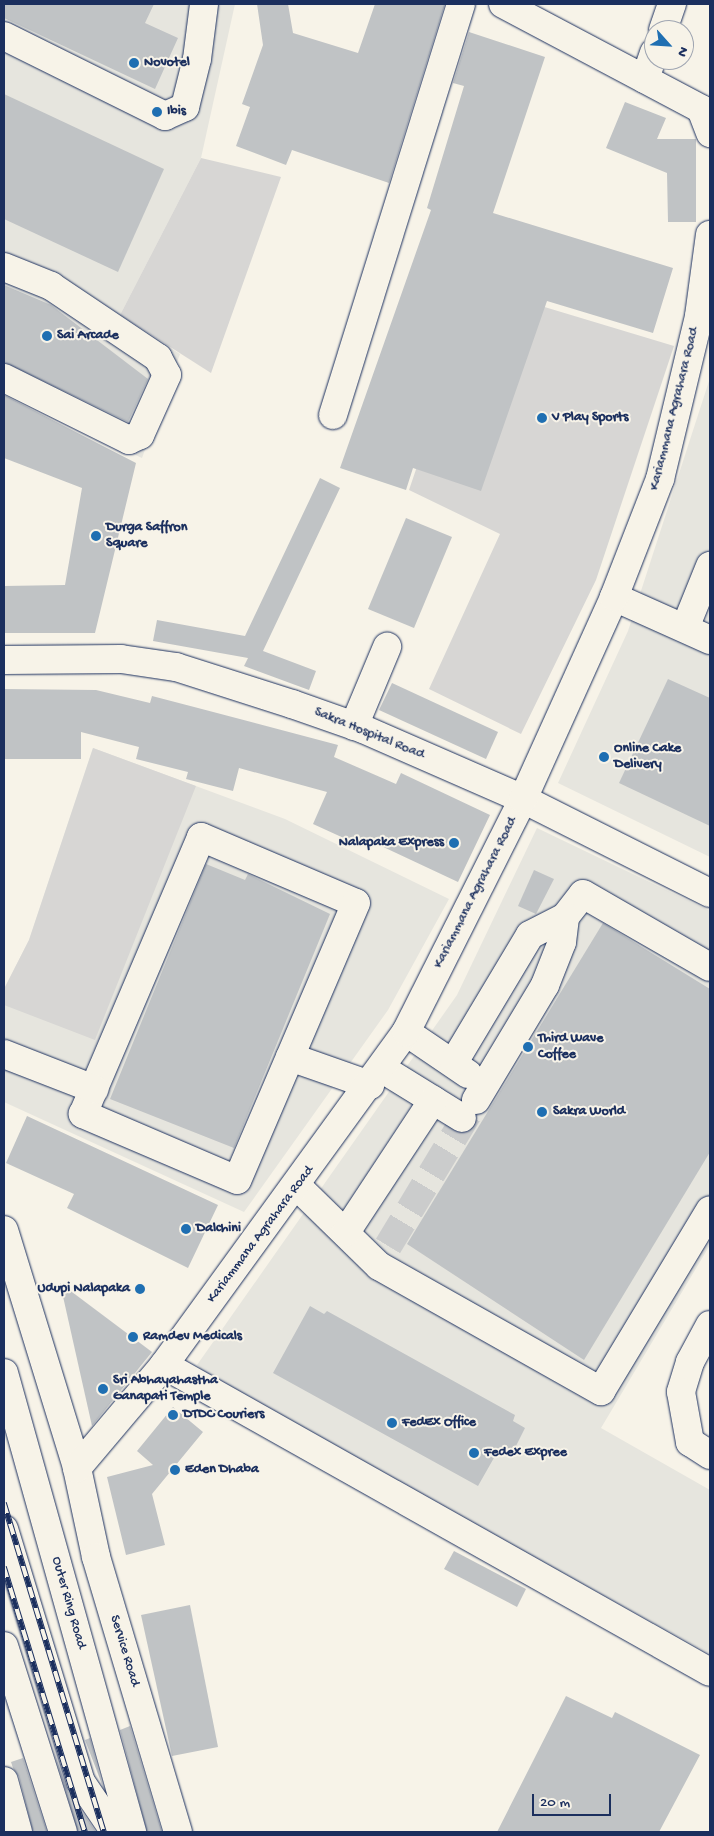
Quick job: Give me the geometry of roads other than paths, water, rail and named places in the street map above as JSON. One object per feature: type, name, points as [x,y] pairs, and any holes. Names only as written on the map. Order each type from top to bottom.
[{"type":"main road","points":[[4,36],[165,116],[185,107],[197,59],[204,4]]},
{"type":"main road","points":[[333,415],[461,4]]},
{"type":"main road","points":[[503,4],[701,109],[710,133]]},
{"type":"main road","points":[[666,20],[672,4]]},
{"type":"main road","points":[[645,79],[648,70]]},
{"type":"main road","name":"Kariammana Agrahara Road","points":[[77,1468],[164,1365],[298,1187],[406,1032],[523,799],[614,597],[660,479],[699,316],[710,245]]},
{"type":"main road","points":[[4,267],[51,286],[158,358],[167,375],[140,435],[128,440],[4,378]]},
{"type":"main road","points":[[685,628],[710,566]]},
{"type":"main road","points":[[614,597],[710,640]]},
{"type":"main road","points":[[354,726],[387,647]]},
{"type":"main road","name":"Sakra Hospital Road","points":[[4,660],[120,659],[176,667],[354,726],[523,799],[710,893]]},
{"type":"main road","points":[[201,837],[356,903],[237,1180],[83,1114],[94,1089],[201,837]]},
{"type":"main road","points":[[454,1062],[530,935],[566,917],[583,894],[710,967]]},
{"type":"main road","points":[[474,1102],[545,985],[562,942],[566,917]]},
{"type":"main road","points":[[406,1032],[454,1062],[474,1102]]},
{"type":"main road","points":[[4,1054],[94,1089]]},
{"type":"main road","points":[[290,1057],[376,1077],[433,1100],[474,1102]]},
{"type":"main road","points":[[346,1232],[433,1100]]},
{"type":"main road","points":[[298,1187],[346,1232],[601,1391],[710,1210]]},
{"type":"main road","name":"Service Road","points":[[4,1230],[77,1468],[96,1557],[178,1832]]},
{"type":"main road","points":[[710,1325],[690,1362],[681,1392],[690,1442],[710,1455]]},
{"type":"main road","points":[[164,1365],[710,1672]]},
{"type":"main road","name":"Outer Ring Road","points":[[4,1373],[132,1832]]},
{"type":"main road","points":[[4,1529],[81,1782],[115,1832]]},
{"type":"main road","points":[[4,1646],[63,1832]]},
{"type":"main road","points":[[4,1781],[18,1832]]},
{"type":"tunnel","points":[[388,1246],[476,1100]]},
{"type":"railway","points":[[4,1503],[104,1832]]},
{"type":"railway","points":[[4,1567],[85,1832]]},
{"type":"place","name":"Novotel","points":[[134,63]]},
{"type":"place","name":"Ibis","points":[[157,112]]},
{"type":"place","name":"Sai Arcade","points":[[47,336]]},
{"type":"place","name":"V Play Sports","points":[[542,418]]},
{"type":"place","name":"Durga Saffron Square","points":[[96,536]]},
{"type":"place","name":"Online Cake Delivery","points":[[604,757]]},
{"type":"place","name":"Nalapaka Express","points":[[454,843]]},
{"type":"place","name":"Third Wave Coffee","points":[[528,1047]]},
{"type":"place","name":"Sakra World","points":[[542,1112]]},
{"type":"place","name":"Dalchini","points":[[186,1229]]},
{"type":"place","name":"Udupi Nalapaka","points":[[140,1289]]},
{"type":"place","name":"Ramdev Medicals","points":[[133,1337]]},
{"type":"place","name":"Sri Abhayahastha Ganapati Temple","points":[[103,1389]]},
{"type":"place","name":"DTDC Couriers","points":[[173,1415]]},
{"type":"place","name":"FedEx Office","points":[[392,1423]]},
{"type":"place","name":"Fedex Expree","points":[[474,1453]]},
{"type":"place","name":"Eden Dhaba","points":[[175,1470]]}]
